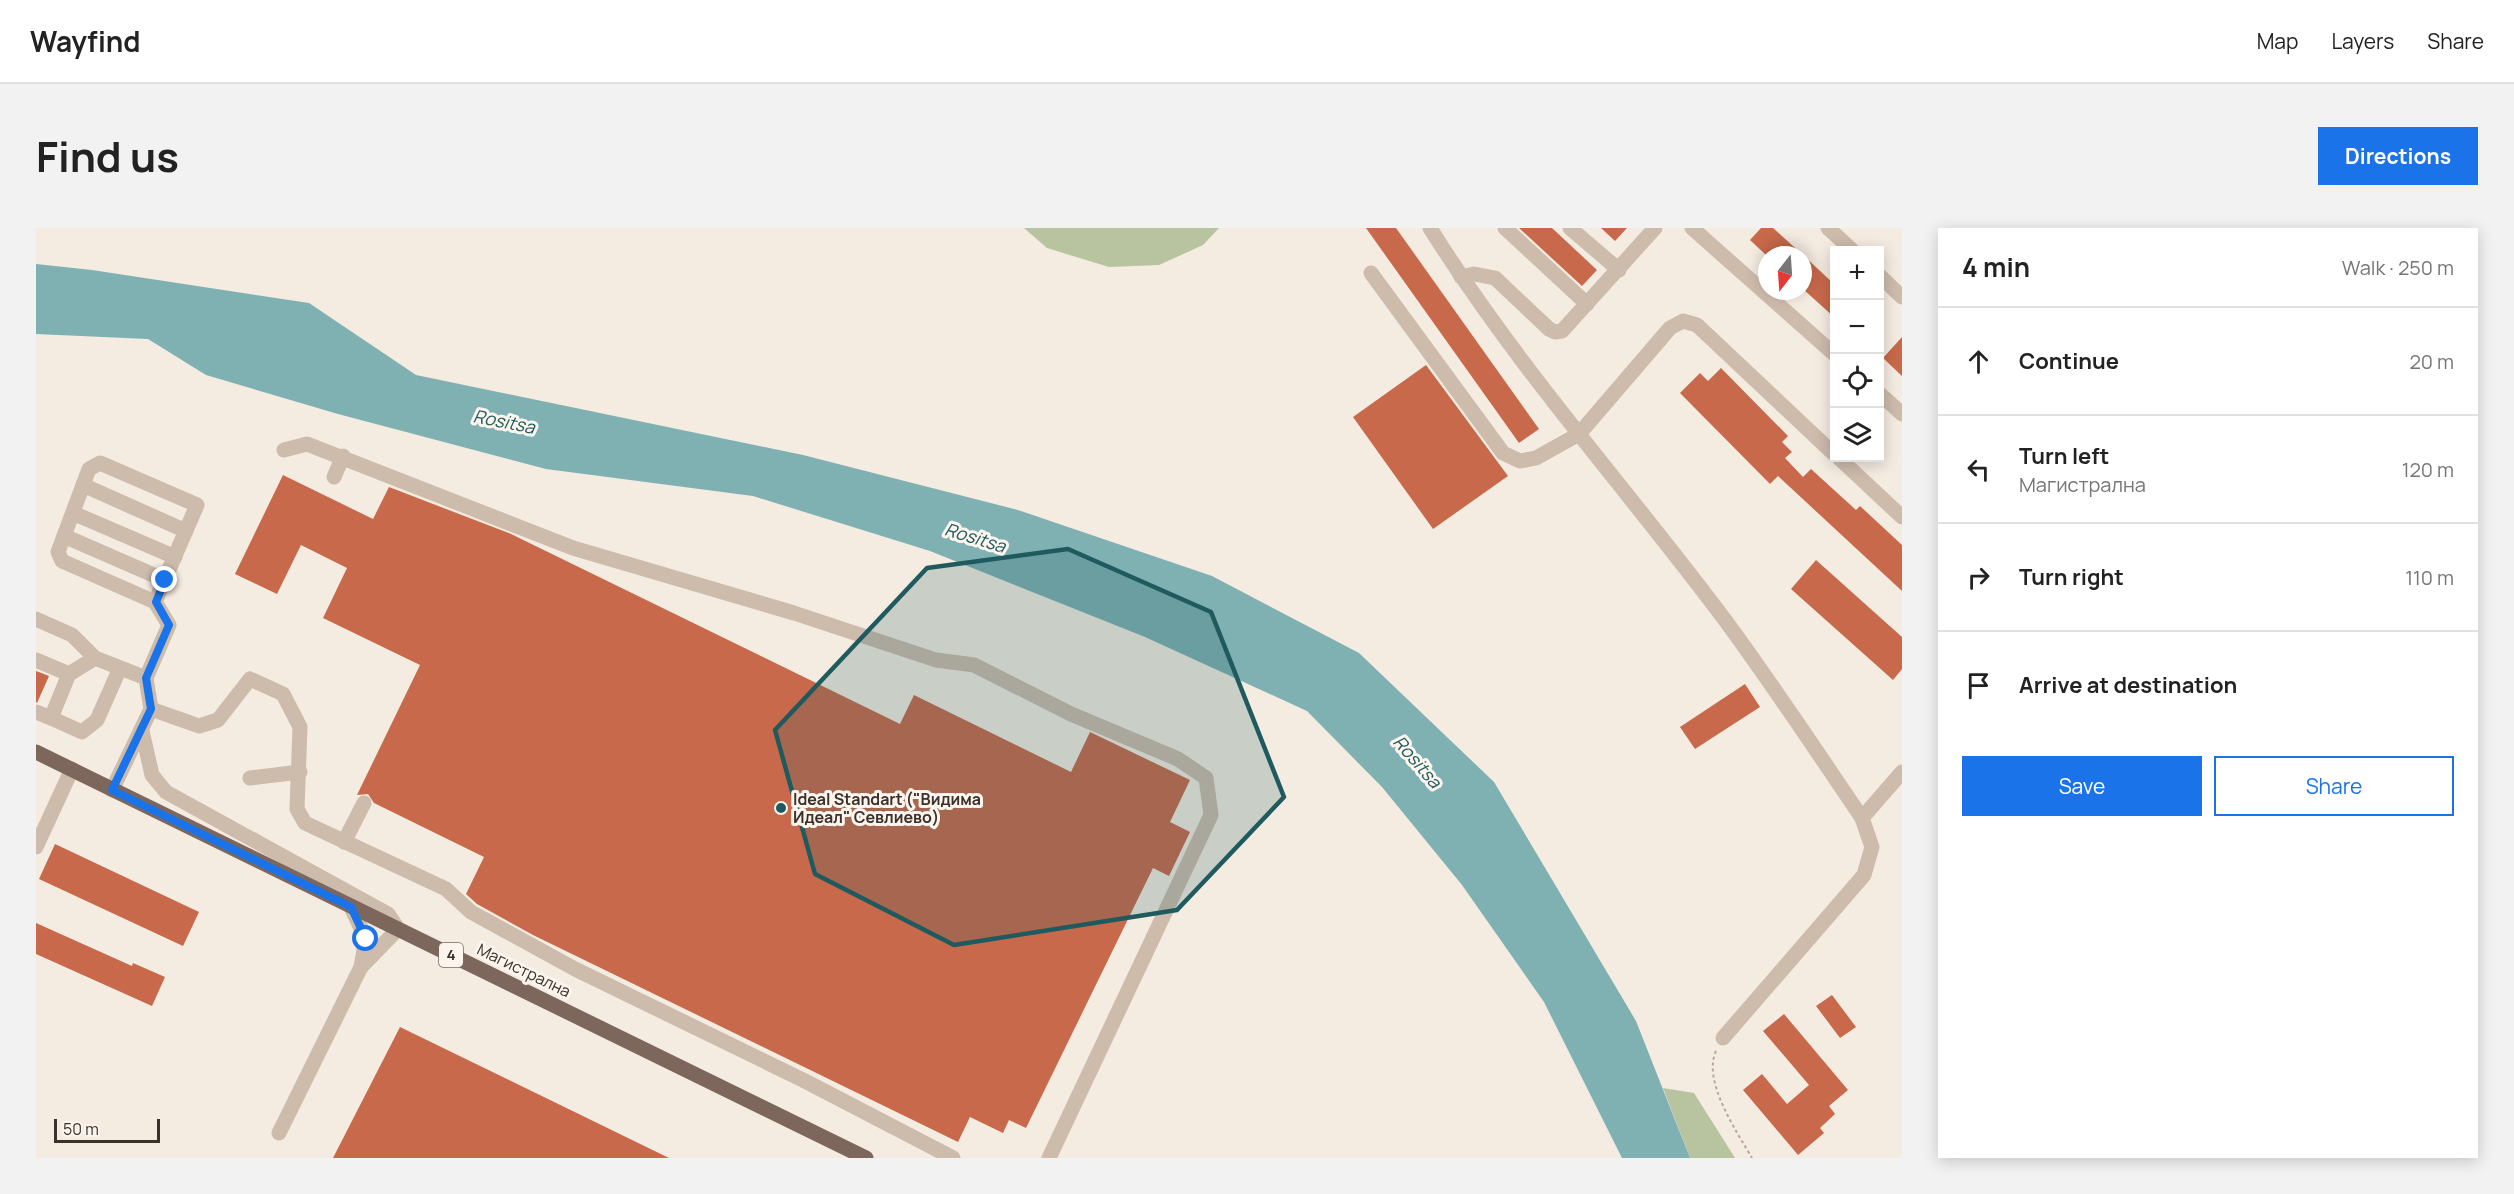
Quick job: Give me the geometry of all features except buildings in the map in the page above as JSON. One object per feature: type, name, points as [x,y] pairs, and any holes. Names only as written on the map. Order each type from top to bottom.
[{"type":"main road","name":"Магистрална","points":[[36,752],[866,1158]]},
{"type":"street","points":[[1430,228],[1461,277],[1579,434],[1725,621],[1862,818],[1872,847],[1864,874],[1723,1038]]},
{"type":"street","points":[[1505,228],[1587,304]]},
{"type":"street","points":[[1570,228],[1619,270]]},
{"type":"street","points":[[1461,277],[1474,274],[1495,278],[1549,329],[1555,332],[1562,331],[1655,228]]},
{"type":"street","points":[[1692,228],[1830,350]]},
{"type":"street","points":[[1828,228],[1848,246]]},
{"type":"street","points":[[1371,273],[1503,453],[1520,461],[1536,458],[1579,434],[1670,327],[1683,321],[1697,325],[1830,450]]},
{"type":"street","points":[[1884,280],[1902,297]]},
{"type":"street","points":[[1884,398],[1902,414]]},
{"type":"street","points":[[284,450],[307,444],[343,456],[573,548],[794,614],[936,660],[974,665],[1071,714],[1178,759],[1206,778],[1211,815],[1049,1158]]},
{"type":"street","points":[[334,477],[343,456]]},
{"type":"street","points":[[1843,462],[1902,517]]},
{"type":"street","points":[[112,790],[151,709],[146,678],[169,625],[156,602],[62,561],[58,552],[89,469],[100,463],[197,506],[156,602]]},
{"type":"street","points":[[84,485],[186,531]]},
{"type":"street","points":[[73,513],[175,557]]},
{"type":"street","points":[[64,536],[165,580]]},
{"type":"street","points":[[36,619],[72,635],[95,658],[146,678]]},
{"type":"street","points":[[51,718],[69,674],[95,658]]},
{"type":"street","points":[[36,660],[69,674]]},
{"type":"street","points":[[36,712],[82,732],[97,720],[120,668]]},
{"type":"street","points":[[151,709],[199,726],[218,720],[250,679],[283,694],[300,727],[297,809],[305,824],[446,889],[471,912],[575,969],[803,1080],[953,1158]]},
{"type":"street","points":[[142,731],[152,775],[166,792],[388,914],[398,929],[361,967]]},
{"type":"street","points":[[36,847],[72,770]]},
{"type":"street","points":[[250,778],[300,772]]},
{"type":"street","points":[[1862,818],[1902,772]]},
{"type":"street","points":[[344,842],[364,803]]},
{"type":"street","points":[[279,1133],[361,967],[366,939],[351,907]]},
{"type":"path","points":[[1723,1038],[1712,1060],[1718,1097],[1752,1158]]},
{"type":"highlighted area","points":[[1068,549],[1211,612],[1284,797],[1177,910],[954,945],[815,874],[775,730],[927,568]]},
{"type":"green space","points":[[1024,228],[1219,228],[1203,245],[1159,265],[1109,267],[1047,248]]},
{"type":"green space","points":[[1663,1088],[1694,1093],[1735,1158],[1690,1158]]},
{"type":"water","name":"Rositsa","points":[[36,264],[92,270],[309,303],[416,375],[803,455],[1018,510],[1212,576],[1359,653],[1494,782],[1636,1021],[1690,1158],[1622,1158],[1544,1002],[1462,885],[1382,787],[1307,711],[1145,637],[930,551],[753,496],[546,469],[338,414],[206,375],[148,339],[36,334]]},
{"type":"place","name":"Ideal Standart (\"Видима Идеал\" Севлиево)","points":[[781,808]]},
{"type":"route","points":[[165,580],[156,602],[169,625],[146,678],[151,709],[112,790],[351,907],[366,939]]}]
